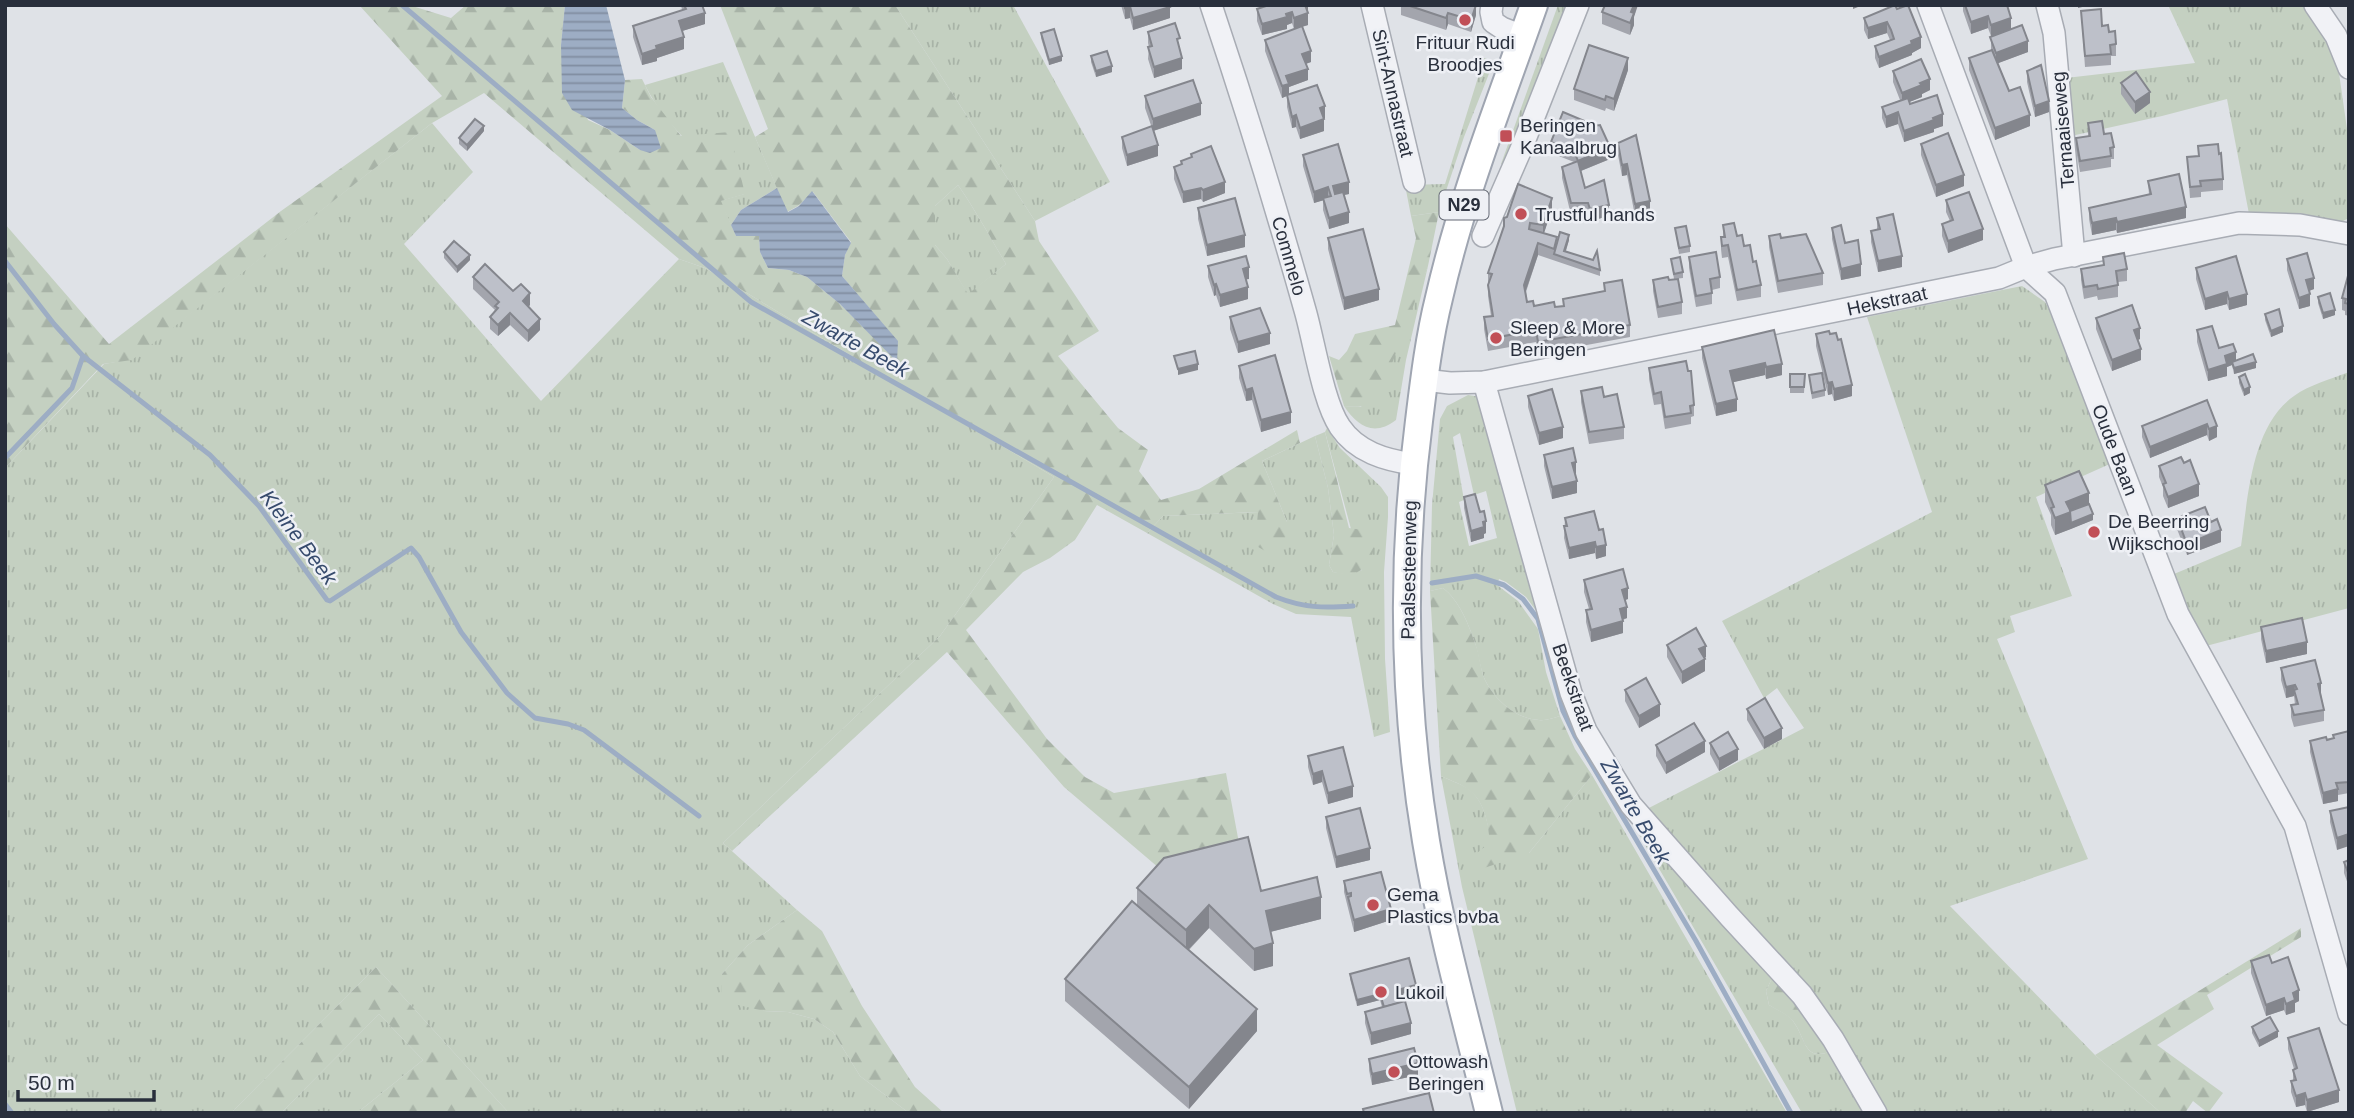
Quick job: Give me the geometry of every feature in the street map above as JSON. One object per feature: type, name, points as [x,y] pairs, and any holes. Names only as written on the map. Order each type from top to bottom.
[{"type":"main road","name":"Paalsesteenweg","points":[[1489,1113],[1444,930],[1426,842],[1416,773],[1407,669],[1407,554],[1413,464],[1438,300],[1474,171],[1534,5]]},
{"type":"street","name":"Commelo","points":[[1212,5],[1251,127],[1328,397],[1340,427],[1370,454],[1413,464]]},
{"type":"street","name":"Sint-Annastraat","points":[[1372,5],[1414,182]]},
{"type":"street","points":[[1492,5],[1493,22],[1523,36]]},
{"type":"street","points":[[1483,236],[1522,147],[1578,5]]},
{"type":"street","name":"Oude Baan","points":[[1928,5],[2026,267],[2055,293],[2178,614],[2295,826],[2349,1014]]},
{"type":"street","name":"Ternaaiseweg","points":[[2047,5],[2054,33],[2074,256]]},
{"type":"street","points":[[2315,5],[2336,36],[2349,68]]},
{"type":"street","name":"Hekstraat","points":[[1424,380],[1450,383],[1484,382],[1999,278],[2026,267],[2074,256],[2239,223],[2300,225],[2349,234]]},
{"type":"street","name":"Beekstraat","points":[[1484,382],[1571,693],[1586,731],[1631,805],[1728,916],[1802,995],[1833,1039],[1875,1113]]},
{"type":"green space","points":[[359,5],[409,5],[451,18],[466,5],[565,5],[561,45],[588,120],[610,130],[640,150],[655,130],[622,108],[625,80],[642,79],[651,97],[681,136],[730,132],[745,194],[721,201],[736,236],[759,236],[760,252],[768,268],[789,270],[807,277],[840,304],[897,361],[897,341],[842,276],[845,255],[851,242],[813,192],[787,212],[755,137],[768,129],[720,5],[895,5],[1035,221],[1039,241],[1099,331],[1058,356],[1118,428],[1148,450],[1139,471],[1161,500],[1199,489],[1297,430],[1300,443],[1262,461],[1287,522],[1285,542],[1270,554],[1255,545],[1258,512],[1163,516],[1147,533],[1097,505],[1075,540],[1050,558],[1023,572],[966,630],[1047,739],[1085,777],[1114,793],[1226,773],[1241,854],[1166,874],[1064,787],[947,652],[732,851],[723,843],[940,636],[1054,477],[705,268],[679,259],[484,93],[432,123],[132,360],[103,364],[5,468],[5,224],[109,344],[281,211],[442,96]],"holes":[[[958,185],[1006,264],[968,294],[947,259],[935,245],[935,206]]]},
{"type":"green space","points":[[895,5],[1013,5],[1110,182],[1035,221]]},
{"type":"green space","points":[[1558,5],[1572,5],[1508,166],[1501,164]]},
{"type":"green space","points":[[2168,5],[2306,5],[2337,59],[2349,143],[2349,218],[2341,222],[2310,216],[2249,214],[2227,99],[2071,136],[2066,78],[2195,63]]},
{"type":"green space","points":[[1484,58],[1494,61],[1464,137],[1439,212],[1411,216],[1405,185],[1445,184]]},
{"type":"green space","points":[[723,62],[777,188],[741,210],[731,225],[720,201],[744,194],[677,131],[645,85]]},
{"type":"green space","points":[[432,123],[473,172],[404,244],[541,401],[679,259],[705,268],[1054,477],[940,636],[723,843],[797,910],[748,945],[722,974],[764,1011],[788,1012],[814,1019],[833,1032],[860,1076],[909,1113],[509,1113],[376,967],[231,1113],[5,1113],[5,468],[104,364],[132,359]]},
{"type":"green space","points":[[958,185],[1006,264],[968,295],[947,259],[935,245],[935,206]]},
{"type":"green space","points":[[1439,212],[1428,266],[1383,388],[1367,405],[1344,406],[1329,356],[1339,360],[1355,334],[1395,325],[1416,238],[1411,216]]},
{"type":"green space","points":[[1428,266],[1406,360],[1396,420],[1380,428],[1367,427],[1360,424],[1344,406],[1361,407],[1406,320]]},
{"type":"green space","points":[[2022,286],[2045,302],[2062,333],[2112,463],[2036,497],[2072,596],[2010,616],[2015,632],[1997,639],[2088,859],[1950,906],[2095,1055],[2161,1113],[1882,1113],[1645,810],[1804,728],[1777,688],[1764,698],[1722,621],[1932,512],[1867,317]]},
{"type":"green space","points":[[2349,372],[2349,608],[2206,646],[2191,619],[2174,574],[2241,546],[2254,464],[2269,425],[2280,409],[2300,392]]},
{"type":"green space","points":[[1468,395],[1480,397],[1484,406],[1571,708],[1621,801],[1773,976],[1766,991],[1769,1005],[1791,1019],[1811,1051],[1823,1054],[1832,1051],[1867,1113],[1802,1113],[1568,713],[1543,620],[1526,597],[1499,579],[1497,585],[1518,601],[1538,629],[1546,672],[1560,716],[1546,720],[1522,716],[1494,695],[1485,680],[1473,636],[1459,606],[1443,588],[1430,591],[1432,505],[1440,419],[1447,406]],"holes":[[[1460,433],[1474,495],[1486,491],[1497,538],[1469,546],[1459,502],[1464,500],[1453,437]]]},
{"type":"green space","points":[[1327,428],[1340,448],[1388,497],[1384,572],[1385,659],[1390,732],[1374,737],[1351,617],[1296,614],[1273,604],[1147,533],[1163,516],[1259,512],[1287,522],[1262,461],[1315,436],[1328,488],[1334,535],[1329,565],[1333,572],[1349,574],[1362,570],[1325,432]]},
{"type":"green space","points":[[1325,432],[1349,528],[1370,531],[1372,538],[1373,552],[1368,564],[1364,569],[1350,574],[1333,572],[1329,565],[1334,535],[1328,488],[1315,436]]},
{"type":"green space","points":[[1443,588],[1459,606],[1477,648],[1483,676],[1494,695],[1514,712],[1530,719],[1560,716],[1575,749],[1592,775],[1529,853],[1466,874],[1475,856],[1490,843],[1487,820],[1477,799],[1463,786],[1441,776],[1430,591]]},
{"type":"green space","points":[[1592,775],[1787,1113],[1517,1113],[1462,887],[1441,776],[1467,788],[1478,799],[1485,813],[1491,843],[1529,853]]},
{"type":"green space","points":[[797,910],[822,931],[862,1006],[915,1087],[944,1113],[909,1113],[860,1076],[833,1032],[814,1019],[788,1012],[764,1011],[738,1005],[722,994],[722,974],[748,945]]},
{"type":"green space","points":[[2301,928],[2301,937],[2207,995],[2214,1009],[2157,1045],[2223,1093],[2208,1113],[2193,1101],[2185,1113],[2161,1113],[2095,1055]]},
{"type":"green space","points":[[376,967],[509,1113],[357,1113],[423,1060],[379,1014],[281,1113],[231,1113]]},
{"type":"green space","points":[[1773,976],[1832,1051],[1816,1054],[1811,1051],[1793,1021],[1769,1005],[1766,991]]},
{"type":"green space","points":[[379,1014],[423,1060],[357,1113],[281,1113]]},
{"type":"water","points":[[565,5],[606,5],[625,80],[622,108],[655,130],[661,148],[650,153],[640,150],[572,110],[562,93],[561,45]]},
{"type":"water","points":[[777,188],[788,212],[799,206],[812,191],[851,243],[845,255],[842,276],[898,341],[897,362],[840,304],[807,277],[789,270],[768,268],[760,252],[759,236],[736,236],[731,225],[741,210]]},
{"type":"building","points":[[684,5],[702,5],[705,13],[679,21],[684,37],[656,46],[657,49],[642,54],[633,26],[686,9]]},
{"type":"building","points":[[1125,5],[1170,7],[1133,18],[1130,6],[1125,8]]},
{"type":"building","points":[[1265,5],[1305,5],[1308,13],[1294,18],[1292,12],[1286,14],[1287,17],[1262,24],[1257,9]]},
{"type":"building","points":[[1407,5],[1476,5],[1471,20],[1448,13],[1446,18]]},
{"type":"building","points":[[1605,5],[1634,5],[1630,23],[1602,12]]},
{"type":"building","points":[[1895,5],[1897,9],[1908,5],[1921,37],[1911,41],[1912,44],[1879,57],[1875,46],[1894,39],[1891,30],[1887,22],[1868,28],[1864,18]]},
{"type":"building","points":[[1965,5],[2007,5],[2011,18],[1991,25],[1988,16],[1971,22]]},
{"type":"building","points":[[2101,9],[2102,26],[2108,25],[2109,32],[2115,31],[2116,44],[2110,45],[2111,54],[2085,56],[2081,11]]},
{"type":"building","points":[[1175,23],[1182,58],[1154,67],[1148,47],[1152,46],[1148,32]]},
{"type":"building","points":[[2022,25],[2028,41],[1996,53],[1990,37]]},
{"type":"building","points":[[1302,26],[1311,51],[1302,54],[1308,69],[1286,76],[1289,84],[1282,86],[1265,40]]},
{"type":"building","points":[[1054,29],[1062,56],[1049,60],[1041,33]]},
{"type":"building","points":[[1589,45],[1628,58],[1614,99],[1606,96],[1605,100],[1574,89]]},
{"type":"building","points":[[1992,50],[2009,91],[2020,87],[2030,115],[1995,128],[1969,58]]},
{"type":"building","points":[[1107,51],[1112,66],[1096,71],[1091,56]]},
{"type":"building","points":[[1921,59],[1930,79],[1902,93],[1893,71]]},
{"type":"building","points":[[2041,65],[2049,101],[2035,106],[2027,71]]},
{"type":"building","points":[[2136,72],[2150,92],[2135,102],[2121,83]]},
{"type":"building","points":[[1193,80],[1201,103],[1153,119],[1145,96]]},
{"type":"building","points":[[1317,85],[1325,106],[1320,108],[1324,119],[1300,128],[1296,115],[1292,117],[1287,95]]},
{"type":"building","points":[[1937,95],[1943,114],[1904,131],[1898,112],[1886,117],[1882,107],[1908,98],[1910,104]]},
{"type":"building","points":[[1563,112],[1587,122],[1586,127],[1600,125],[1610,147],[1578,161],[1574,151],[1551,142]]},
{"type":"building","points":[[475,119],[484,126],[467,145],[459,138]]},
{"type":"building","points":[[2102,121],[2104,134],[2111,133],[2114,147],[2110,148],[2111,156],[2080,161],[2076,138],[2090,136],[2088,123]]},
{"type":"building","points":[[1152,126],[1158,145],[1127,155],[1122,137]]},
{"type":"building","points":[[1948,133],[1964,175],[1936,185],[1921,144]]},
{"type":"building","points":[[1636,135],[1650,201],[1635,204],[1627,164],[1622,165],[1618,143]]},
{"type":"building","points":[[1338,144],[1349,182],[1333,186],[1335,194],[1343,192],[1349,212],[1329,218],[1323,198],[1331,196],[1328,187],[1314,192],[1303,155]]},
{"type":"building","points":[[2218,144],[2223,179],[2200,181],[2201,186],[2190,187],[2187,157],[2199,156],[2198,146]]},
{"type":"building","points":[[1211,146],[1225,182],[1203,190],[1201,188],[1183,192],[1174,167],[1192,157],[1191,154]]},
{"type":"building","points":[[1578,161],[1585,188],[1604,180],[1609,205],[1590,209],[1588,203],[1571,203],[1562,167]]},
{"type":"building","points":[[2179,174],[2186,207],[2117,222],[2116,218],[2092,223],[2089,208],[2151,194],[2148,181]]},
{"type":"building","points":[[1518,184],[1552,198],[1543,225],[1530,223],[1529,229],[1557,237],[1554,249],[1538,243],[1524,285],[1527,302],[1533,301],[1534,306],[1554,302],[1555,307],[1564,306],[1563,299],[1605,291],[1604,283],[1622,280],[1630,325],[1538,342],[1536,330],[1488,339],[1484,317],[1493,316],[1488,285],[1492,274],[1488,273],[1504,226],[1504,218],[1507,217]]},
{"type":"building","points":[[1969,192],[1983,229],[1948,241],[1942,224],[1953,220],[1946,200]]},
{"type":"building","points":[[1235,198],[1245,235],[1207,245],[1198,208]]},
{"type":"building","points":[[1893,214],[1902,256],[1878,261],[1871,231],[1880,229],[1877,218]]},
{"type":"building","points":[[1734,223],[1737,236],[1742,235],[1744,246],[1750,245],[1761,285],[1737,290],[1728,245],[1722,246],[1721,237],[1725,237],[1723,225]]},
{"type":"building","points":[[1841,225],[1845,243],[1858,240],[1861,264],[1841,269],[1832,228]]},
{"type":"building","points":[[1686,226],[1690,246],[1679,248],[1675,228]]},
{"type":"building","points":[[1363,229],[1379,289],[1344,298],[1328,238]]},
{"type":"building","points":[[1560,232],[1569,235],[1564,251],[1593,260],[1597,251],[1600,270],[1554,254]]},
{"type":"building","points":[[1780,234],[1781,238],[1806,234],[1823,273],[1778,281],[1769,236]]},
{"type":"building","points":[[454,241],[470,255],[457,267],[444,252]]},
{"type":"building","points":[[1716,252],[1720,277],[1710,279],[1712,293],[1696,296],[1689,257]]},
{"type":"building","points":[[2124,253],[2127,269],[2116,271],[2118,285],[2098,289],[2097,285],[2084,287],[2081,269],[2104,265],[2103,257]]},
{"type":"building","points":[[2307,253],[2314,278],[2306,280],[2310,294],[2299,298],[2287,259]]},
{"type":"building","points":[[1246,256],[1249,267],[1243,269],[1248,287],[1220,295],[1208,266]]},
{"type":"building","points":[[2236,256],[2247,294],[2229,299],[2227,292],[2205,299],[2196,268]]},
{"type":"building","points":[[1680,257],[1683,272],[1674,274],[1671,259]]},
{"type":"building","points":[[485,264],[513,291],[521,284],[530,293],[523,301],[540,319],[528,331],[510,313],[498,325],[490,317],[498,308],[495,306],[499,302],[473,277]]},
{"type":"building","points":[[2349,272],[2349,304],[2342,298]]},
{"type":"building","points":[[1668,277],[1669,280],[1678,279],[1682,302],[1658,307],[1653,280]]},
{"type":"building","points":[[2330,293],[2335,310],[2323,313],[2318,297]]},
{"type":"building","points":[[2132,305],[2140,328],[2134,330],[2141,349],[2112,360],[2096,318]]},
{"type":"building","points":[[1260,308],[1270,333],[1238,342],[1230,317]]},
{"type":"building","points":[[2279,309],[2283,326],[2271,331],[2265,314]]},
{"type":"building","points":[[2212,326],[2219,348],[2233,344],[2236,352],[2225,356],[2227,364],[2208,370],[2197,330]]},
{"type":"building","points":[[1774,330],[1782,364],[1766,367],[1765,363],[1730,371],[1737,399],[1716,404],[1702,347]]},
{"type":"building","points":[[1829,331],[1830,334],[1836,333],[1838,340],[1841,339],[1852,385],[1834,389],[1832,382],[1828,383],[1816,334]]},
{"type":"building","points":[[1195,351],[1198,364],[1178,369],[1174,356]]},
{"type":"building","points":[[2253,354],[2256,362],[2234,368],[2232,362]]},
{"type":"building","points":[[1275,355],[1291,412],[1261,420],[1252,388],[1246,390],[1239,366]]},
{"type":"building","points":[[1686,361],[1688,371],[1691,371],[1694,405],[1690,406],[1691,413],[1665,417],[1661,392],[1654,394],[1649,368]]},
{"type":"building","points":[[1822,373],[1825,390],[1812,393],[1809,375]]},
{"type":"building","points":[[1790,374],[1805,374],[1804,387],[1790,387]]},
{"type":"building","points":[[2245,374],[2250,387],[2244,390],[2239,377]]},
{"type":"building","points":[[1602,387],[1604,397],[1617,394],[1624,427],[1589,432],[1581,391]]},
{"type":"building","points":[[1552,389],[1563,427],[1539,433],[1528,396]]},
{"type":"building","points":[[2207,400],[2217,426],[2209,429],[2207,424],[2150,447],[2142,426]]},
{"type":"building","points":[[1573,448],[1576,462],[1572,463],[1577,481],[1552,487],[1544,455]]},
{"type":"building","points":[[2181,457],[2184,463],[2190,460],[2199,484],[2168,497],[2159,466]]},
{"type":"building","points":[[2079,471],[2089,493],[2066,502],[2071,512],[2055,518],[2051,508],[2054,507],[2045,485]]},
{"type":"building","points":[[1475,494],[1480,512],[1484,511],[1486,521],[1483,522],[1484,527],[1471,531],[1464,497]]},
{"type":"building","points":[[2089,504],[2093,514],[2071,523],[2070,511]]},
{"type":"building","points":[[2205,507],[2211,522],[2217,519],[2221,530],[2187,544],[2177,518]]},
{"type":"building","points":[[1594,511],[1599,530],[1603,529],[1606,545],[1596,547],[1595,542],[1569,548],[1565,518]]},
{"type":"building","points":[[1623,569],[1628,588],[1622,590],[1627,607],[1620,609],[1623,621],[1591,630],[1586,610],[1592,609],[1584,580]]},
{"type":"building","points":[[2302,618],[2307,642],[2266,651],[2261,627]]},
{"type":"building","points":[[1696,628],[1706,646],[1699,649],[1705,659],[1682,672],[1667,645]]},
{"type":"building","points":[[2315,660],[2324,710],[2294,715],[2291,705],[2298,704],[2294,690],[2297,689],[2295,685],[2286,687],[2281,668]]},
{"type":"building","points":[[1646,678],[1660,704],[1639,716],[1625,690]]},
{"type":"building","points":[[1765,698],[1782,728],[1764,738],[1747,709]]},
{"type":"building","points":[[1694,723],[1705,741],[1666,763],[1656,745]]},
{"type":"building","points":[[2349,731],[2349,782],[2336,783],[2338,789],[2323,793],[2310,741],[2326,737],[2327,740],[2334,738],[2333,735]]},
{"type":"building","points":[[1728,732],[1738,749],[1719,759],[1710,743]]},
{"type":"building","points":[[1343,747],[1353,786],[1328,793],[1322,771],[1313,774],[1308,756]]},
{"type":"building","points":[[2349,807],[2349,834],[2337,838],[2330,811]]},
{"type":"building","points":[[1360,808],[1370,848],[1336,857],[1326,817]]},
{"type":"building","points":[[1248,837],[1261,891],[1317,877],[1321,897],[1266,911],[1273,943],[1254,949],[1209,905],[1186,930],[1137,888],[1164,858]]},
{"type":"building","points":[[2349,860],[2349,875],[2344,862]]},
{"type":"building","points":[[1381,872],[1391,909],[1354,920],[1348,897],[1351,893],[1347,894],[1344,881]]},
{"type":"building","points":[[1132,901],[1257,1009],[1189,1087],[1065,979]]},
{"type":"building","points":[[2269,955],[2272,963],[2288,957],[2299,990],[2293,993],[2295,1000],[2286,1004],[2284,998],[2266,1005],[2251,961]]},
{"type":"building","name":"Lukoil","points":[[1409,958],[1416,985],[1401,989],[1404,1002],[1384,1007],[1380,994],[1357,1000],[1350,974]]},
{"type":"building","points":[[1405,1001],[1411,1023],[1371,1033],[1365,1012]]},
{"type":"building","points":[[2270,1017],[2278,1031],[2259,1041],[2252,1027]]},
{"type":"building","points":[[2319,1028],[2339,1090],[2307,1100],[2305,1093],[2296,1096],[2291,1081],[2296,1080],[2293,1070],[2297,1068],[2288,1038]]},
{"type":"building","points":[[1414,1048],[1418,1063],[1372,1074],[1369,1059]]},
{"type":"building","points":[[1429,1093],[1434,1113],[1364,1113],[1363,1109]]},
{"type":"waterway","name":"Zwarte Beek","points":[[402,5],[751,302],[1276,597],[1314,606],[1353,606]]},
{"type":"waterway","name":"Kleine Beek","points":[[5,261],[54,324],[83,356],[210,455],[259,506],[327,600],[330,601],[411,548],[419,557],[461,632],[507,693],[535,718],[584,730],[699,816]]},
{"type":"waterway","points":[[5,458],[72,388],[83,356]]},
{"type":"waterway","name":"Zwarte Beek","points":[[1432,583],[1476,576],[1504,585],[1523,599],[1538,619],[1563,711],[1575,736],[1696,941],[1791,1113]]},
{"type":"waterway","points":[[5,1104],[12,1113]]},
{"type":"place","name":"Frituur Rudi Broodjes","points":[[1465,20]]},
{"type":"place","name":"Beringen Kanaalbrug","points":[[1506,136]]},
{"type":"place","name":"Trustful hands","points":[[1521,214]]},
{"type":"place","name":"Sleep & More Beringen","points":[[1496,338]]},
{"type":"place","name":"De Beerring Wijkschool","points":[[2094,532]]},
{"type":"place","name":"Gema Plastics bvba","points":[[1373,905]]},
{"type":"place","name":"Lukoil","points":[[1381,992]]},
{"type":"place","name":"Ottowash Beringen","points":[[1394,1072]]}]
